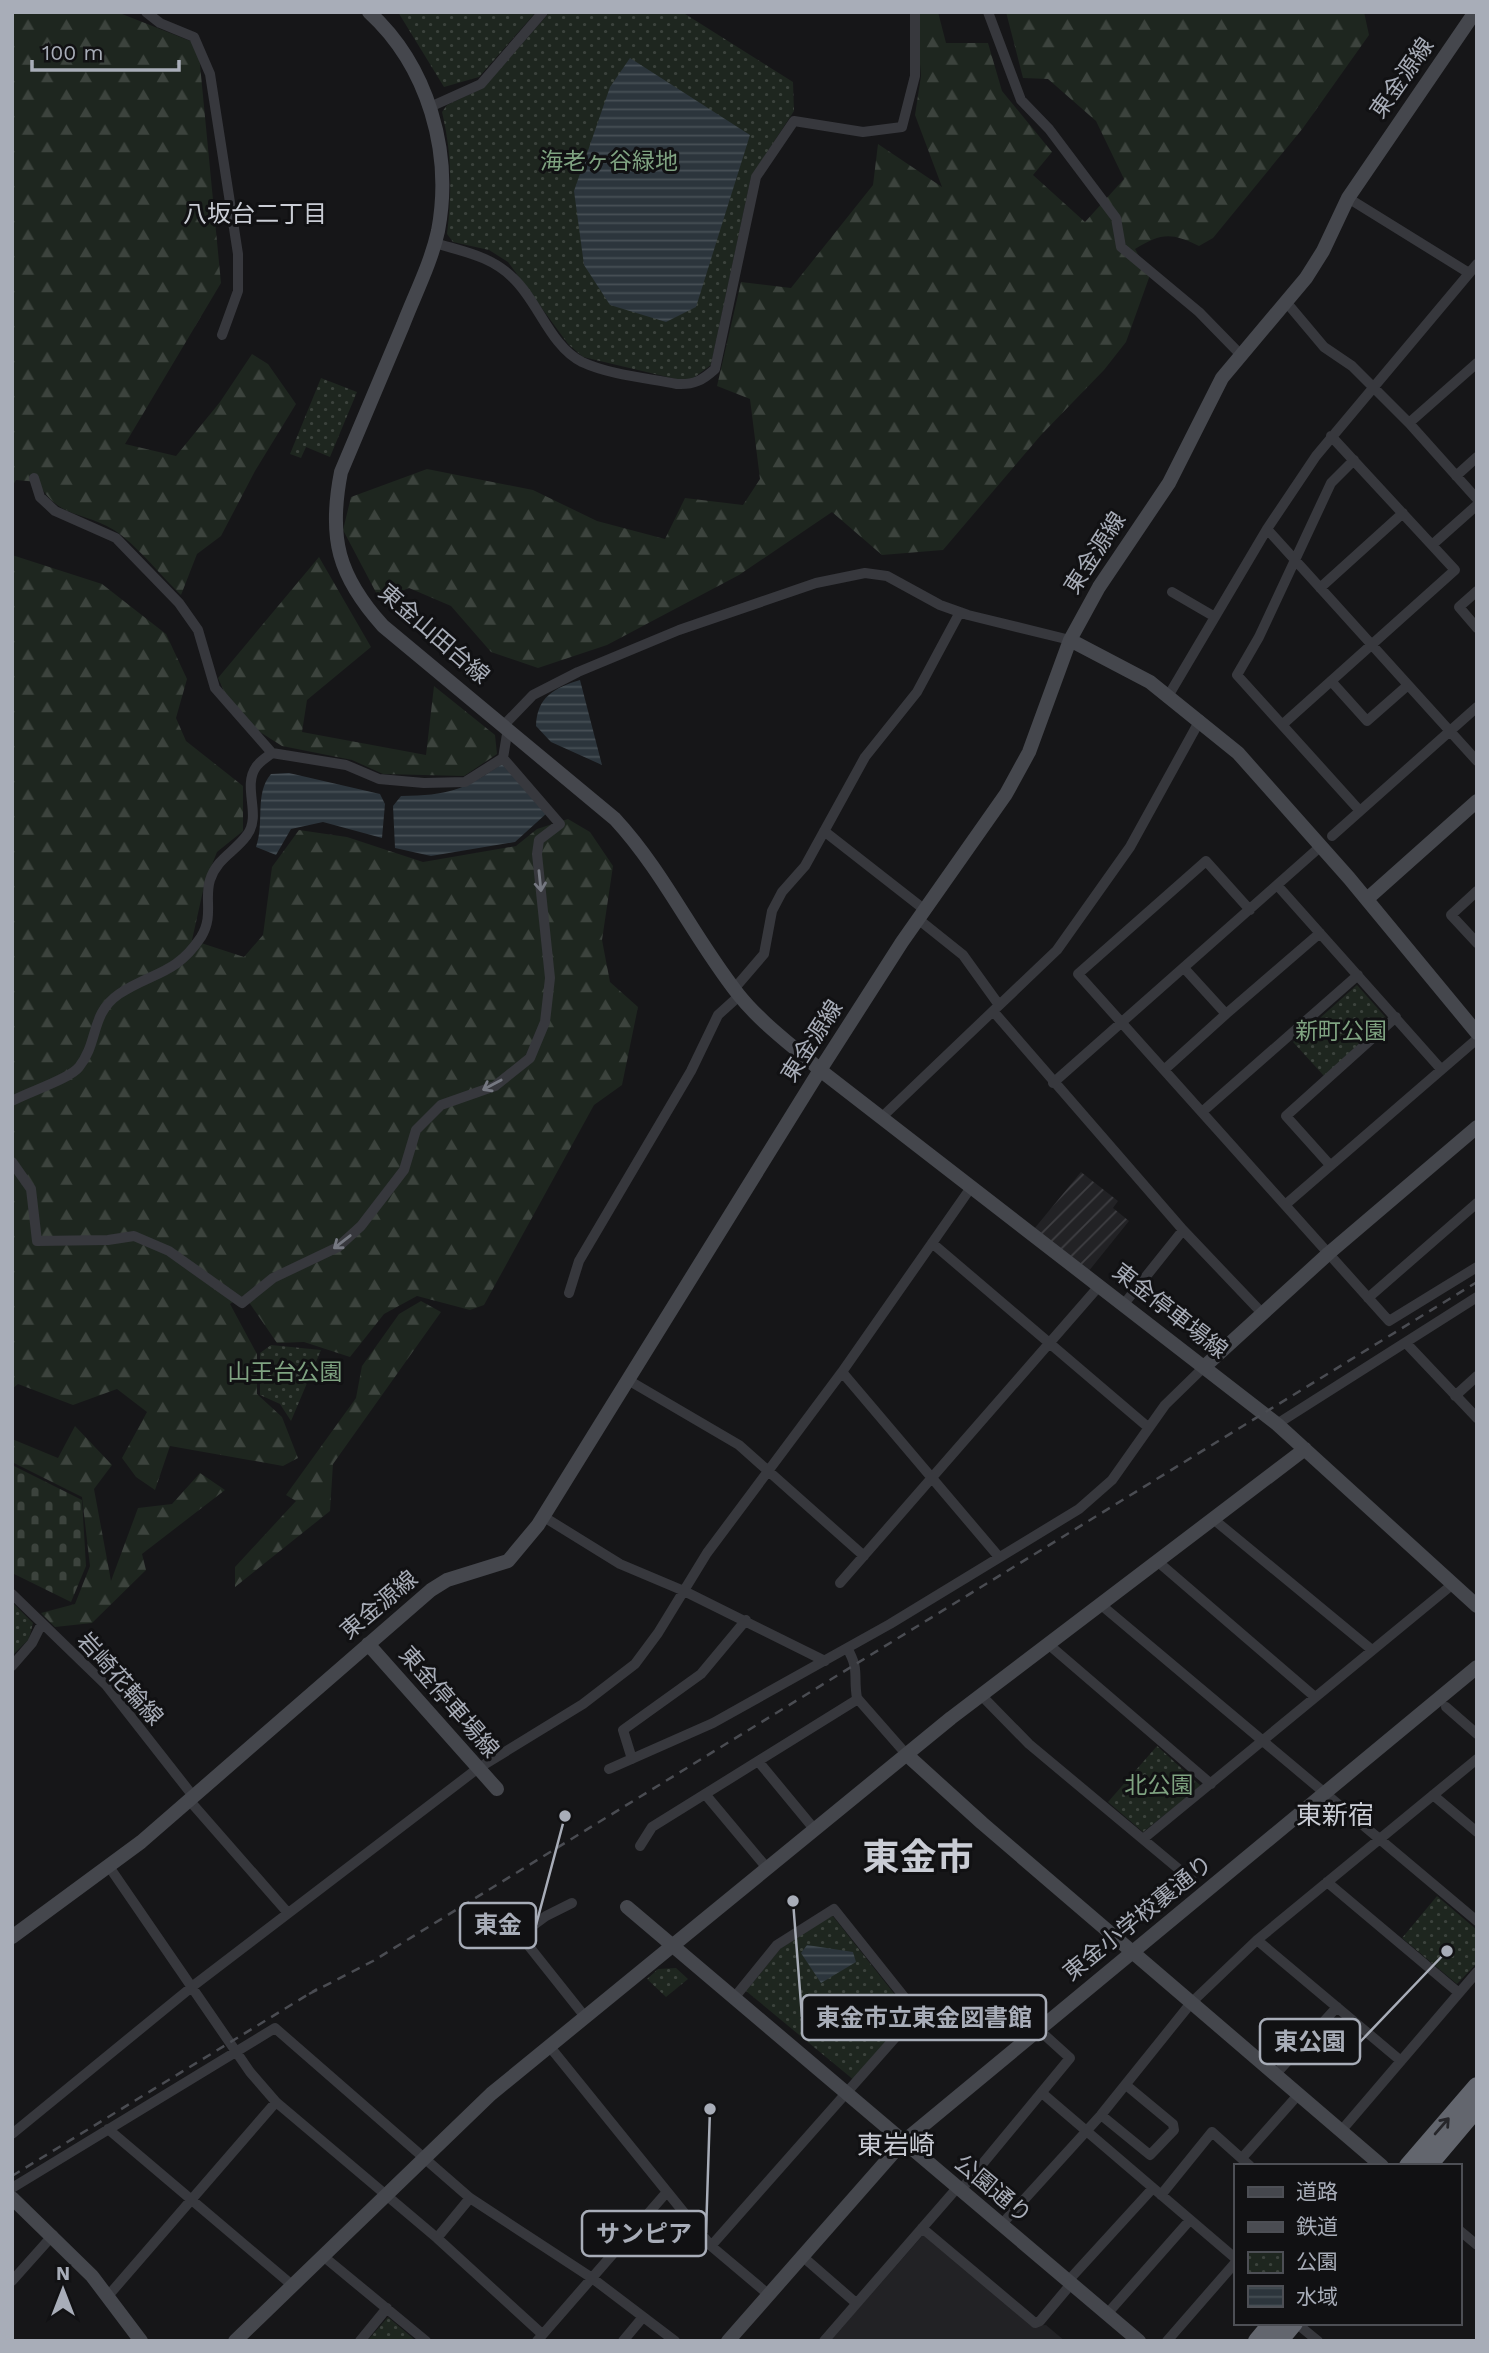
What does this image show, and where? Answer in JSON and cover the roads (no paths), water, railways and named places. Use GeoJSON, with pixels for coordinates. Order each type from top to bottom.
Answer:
{"type":"FeatureCollection","features":[{"type":"Feature","properties":{"kind":"highway"},"geometry":{"type":"LineString","coordinates":[[1410,2164],[1477,2086]]}},
{"type":"Feature","properties":{"kind":"highway"},"geometry":{"type":"LineString","coordinates":[[1430,2164],[1477,2108]]}},
{"type":"Feature","properties":{"kind":"highway"},"geometry":{"type":"LineString","coordinates":[[1256,2341],[1270,2325]]}},
{"type":"Feature","properties":{"kind":"highway"},"geometry":{"type":"LineString","coordinates":[[1279,2341],[1293,2325]]}},
{"type":"Feature","properties":{"kind":"main road","name":"東金山田台線"},"geometry":{"type":"LineString","coordinates":[[369,12],[400,46],[418,77],[438,139],[442,180],[435,243],[341,472],[335,500],[336,541],[342,567],[359,600],[375,617],[615,819],[645,851],[737,992],[761,1019],[820,1070]]}},
{"type":"Feature","properties":{"kind":"main road","name":"東金源線"},"geometry":{"type":"LineString","coordinates":[[12,1937],[110,1868],[438,1585],[508,1561],[544,1517],[820,1070],[1020,770],[1070,640],[1098,587],[1169,483],[1222,378],[1287,303],[1323,251],[1348,198],[1474,17]]}},
{"type":"Feature","properties":{"kind":"main road"},"geometry":{"type":"LineString","coordinates":[[1070,640],[1150,682],[1238,753],[1326,841],[1367,899],[1477,1032]]}},
{"type":"Feature","properties":{"kind":"main road"},"geometry":{"type":"LineString","coordinates":[[1367,899],[1477,801]]}},
{"type":"Feature","properties":{"kind":"main road","name":"東金停車場線"},"geometry":{"type":"LineString","coordinates":[[820,1070],[1100,1284],[1277,1424],[1477,1606]]}},
{"type":"Feature","properties":{"kind":"main road"},"geometry":{"type":"LineString","coordinates":[[1204,1367],[1328,1253],[1477,1127]]}},
{"type":"Feature","properties":{"kind":"main road"},"geometry":{"type":"LineString","coordinates":[[235,2341],[491,2094],[981,1695],[1305,1449]]}},
{"type":"Feature","properties":{"kind":"main road","name":"東金停車場線"},"geometry":{"type":"LineString","coordinates":[[368,1644],[497,1789]]}},
{"type":"Feature","properties":{"kind":"main road","name":"東金小学校裏通り"},"geometry":{"type":"LineString","coordinates":[[728,2341],[902,2142],[1477,1667]]}},
{"type":"Feature","properties":{"kind":"main road"},"geometry":{"type":"LineString","coordinates":[[907,1755],[1380,2164]]}},
{"type":"Feature","properties":{"kind":"main road","name":"公園通り"},"geometry":{"type":"LineString","coordinates":[[627,1907],[1139,2341]]}},
{"type":"Feature","properties":{"kind":"main road"},"geometry":{"type":"LineString","coordinates":[[12,2198],[52,2235],[108,2296],[141,2341]]}},
{"type":"Feature","properties":{"kind":"street"},"geometry":{"type":"LineString","coordinates":[[146,12],[160,23],[194,37],[210,74],[239,254],[239,291],[222,335]]}},
{"type":"Feature","properties":{"kind":"street"},"geometry":{"type":"LineString","coordinates":[[429,107],[481,84],[543,12]]}},
{"type":"Feature","properties":{"kind":"street"},"geometry":{"type":"LineString","coordinates":[[435,243],[486,258],[503,269],[516,280],[564,348],[581,361],[677,384],[691,385],[705,379],[715,369],[756,177],[794,121],[863,132],[902,127],[915,76],[915,12]]}},
{"type":"Feature","properties":{"kind":"street"},"geometry":{"type":"LineString","coordinates":[[988,12],[1021,100],[1049,129],[1116,218],[1121,247],[1199,312],[1241,355]]}},
{"type":"Feature","properties":{"kind":"street"},"geometry":{"type":"LineString","coordinates":[[1348,198],[1469,273]]}},
{"type":"Feature","properties":{"kind":"street"},"geometry":{"type":"LineString","coordinates":[[1167,698],[1267,529],[1331,436],[1477,264]]}},
{"type":"Feature","properties":{"kind":"street"},"geometry":{"type":"LineString","coordinates":[[1287,303],[1324,347],[1352,366],[1409,423],[1477,499]]}},
{"type":"Feature","properties":{"kind":"street"},"geometry":{"type":"LineString","coordinates":[[1409,423],[1477,363]]}},
{"type":"Feature","properties":{"kind":"street"},"geometry":{"type":"LineString","coordinates":[[1282,725],[1455,570],[1331,436]]}},
{"type":"Feature","properties":{"kind":"street"},"geometry":{"type":"LineString","coordinates":[[1456,476],[1477,457]]}},
{"type":"Feature","properties":{"kind":"street"},"geometry":{"type":"LineString","coordinates":[[1354,460],[1331,483],[1259,637],[1237,675],[1360,811]]}},
{"type":"Feature","properties":{"kind":"street"},"geometry":{"type":"LineString","coordinates":[[34,478],[40,497],[54,511],[116,538],[179,603],[198,630],[215,688],[272,753],[346,765],[379,779],[424,783],[466,782],[503,758]]}},
{"type":"Feature","properties":{"kind":"street"},"geometry":{"type":"LineString","coordinates":[[1432,545],[1477,505]]}},
{"type":"Feature","properties":{"kind":"street"},"geometry":{"type":"LineString","coordinates":[[1320,587],[1403,513]]}},
{"type":"Feature","properties":{"kind":"street"},"geometry":{"type":"LineString","coordinates":[[1267,529],[1477,761]]}},
{"type":"Feature","properties":{"kind":"street"},"geometry":{"type":"LineString","coordinates":[[12,1162],[31,1189],[37,1241],[108,1240],[134,1236],[169,1251],[242,1303],[273,1278],[338,1247],[362,1226],[404,1170],[416,1130],[441,1105],[495,1086],[530,1058],[545,1022],[550,978],[537,854],[539,841],[560,824],[503,758],[506,727],[533,695],[556,681],[679,630],[816,583],[865,573],[887,576],[940,605],[960,612],[1070,640]]}},
{"type":"Feature","properties":{"kind":"street"},"geometry":{"type":"LineString","coordinates":[[1477,591],[1459,607],[1477,628]]}},
{"type":"Feature","properties":{"kind":"street"},"geometry":{"type":"LineString","coordinates":[[1172,592],[1215,617]]}},
{"type":"Feature","properties":{"kind":"street"},"geometry":{"type":"LineString","coordinates":[[569,1293],[579,1261],[685,1082],[718,1015],[764,954],[772,911],[782,892],[805,866],[865,757],[917,692],[960,612]]}},
{"type":"Feature","properties":{"kind":"street"},"geometry":{"type":"LineString","coordinates":[[1331,681],[1367,721],[1408,685]]}},
{"type":"Feature","properties":{"kind":"street"},"geometry":{"type":"LineString","coordinates":[[1053,1083],[1477,707]]}},
{"type":"Feature","properties":{"kind":"street"},"geometry":{"type":"LineString","coordinates":[[882,1117],[1057,950],[1109,879],[1200,720]]}},
{"type":"Feature","properties":{"kind":"street"},"geometry":{"type":"LineString","coordinates":[[12,1101],[77,1070],[90,1051],[99,1014],[119,995],[177,965],[202,935],[210,913],[209,881],[221,858],[248,834],[253,821],[251,783],[256,768],[272,753]]}},
{"type":"Feature","properties":{"kind":"street"},"geometry":{"type":"LineString","coordinates":[[824,831],[963,955],[996,1008],[1053,1083],[1262,1313]]}},
{"type":"Feature","properties":{"kind":"street"},"geometry":{"type":"LineString","coordinates":[[1250,910],[1206,861],[1077,974],[1388,1321],[1477,1267]]}},
{"type":"Feature","properties":{"kind":"street"},"geometry":{"type":"LineString","coordinates":[[1277,885],[1440,1068]]}},
{"type":"Feature","properties":{"kind":"street"},"geometry":{"type":"LineString","coordinates":[[1477,891],[1451,915],[1477,943]]}},
{"type":"Feature","properties":{"kind":"street"},"geometry":{"type":"LineString","coordinates":[[1164,1070],[1320,933]]}},
{"type":"Feature","properties":{"kind":"street"},"geometry":{"type":"LineString","coordinates":[[1184,968],[1226,1014]]}},
{"type":"Feature","properties":{"kind":"street"},"geometry":{"type":"LineString","coordinates":[[1202,1112],[1358,975]]}},
{"type":"Feature","properties":{"kind":"street"},"geometry":{"type":"LineString","coordinates":[[1330,1165],[1286,1116],[1396,1017]]}},
{"type":"Feature","properties":{"kind":"street"},"geometry":{"type":"LineString","coordinates":[[1285,1205],[1440,1068],[1477,1039]]}},
{"type":"Feature","properties":{"kind":"street"},"geometry":{"type":"LineString","coordinates":[[12,2134],[193,1986],[477,1769],[583,1704],[635,1664],[707,1553],[842,1372],[972,1186]]}},
{"type":"Feature","properties":{"kind":"street"},"geometry":{"type":"LineString","coordinates":[[1368,1298],[1477,1203]]}},
{"type":"Feature","properties":{"kind":"street"},"geometry":{"type":"LineString","coordinates":[[1124,1304],[1184,1230]]}},
{"type":"Feature","properties":{"kind":"street"},"geometry":{"type":"LineString","coordinates":[[932,1243],[1149,1428]]}},
{"type":"Feature","properties":{"kind":"street"},"geometry":{"type":"LineString","coordinates":[[840,1583],[1100,1284]]}},
{"type":"Feature","properties":{"kind":"street"},"geometry":{"type":"LineString","coordinates":[[1277,1424],[1477,1297]]}},
{"type":"Feature","properties":{"kind":"street"},"geometry":{"type":"LineString","coordinates":[[1406,1343],[1477,1419]]}},
{"type":"Feature","properties":{"kind":"street"},"geometry":{"type":"LineString","coordinates":[[609,1769],[713,1723],[825,1661],[999,1558],[1096,1496],[1127,1461],[1165,1405],[1204,1367]]}},
{"type":"Feature","properties":{"kind":"street"},"geometry":{"type":"LineString","coordinates":[[842,1372],[999,1558]]}},
{"type":"Feature","properties":{"kind":"street"},"geometry":{"type":"LineString","coordinates":[[1455,1396],[1477,1376]]}},
{"type":"Feature","properties":{"kind":"street"},"geometry":{"type":"LineString","coordinates":[[628,1380],[739,1445],[769,1469],[863,1556]]}},
{"type":"Feature","properties":{"kind":"street"},"geometry":{"type":"LineString","coordinates":[[544,1517],[620,1564],[746,1620],[825,1661]]}},
{"type":"Feature","properties":{"kind":"street"},"geometry":{"type":"LineString","coordinates":[[1212,1518],[1372,1650]]}},
{"type":"Feature","properties":{"kind":"street"},"geometry":{"type":"LineString","coordinates":[[1157,1561],[1315,1697]]}},
{"type":"Feature","properties":{"kind":"street"},"geometry":{"type":"LineString","coordinates":[[1143,1839],[1453,1584]]}},
{"type":"Feature","properties":{"kind":"street","name":"岩崎花輪線"},"geometry":{"type":"LineString","coordinates":[[12,1594],[106,1685],[191,1798],[288,1913]]}},
{"type":"Feature","properties":{"kind":"street"},"geometry":{"type":"LineString","coordinates":[[1100,1604],[1477,1921]]}},
{"type":"Feature","properties":{"kind":"street"},"geometry":{"type":"LineString","coordinates":[[632,1759],[623,1730],[701,1674],[746,1620]]}},
{"type":"Feature","properties":{"kind":"street"},"geometry":{"type":"LineString","coordinates":[[12,1665],[32,1643],[42,1623]]}},
{"type":"Feature","properties":{"kind":"street"},"geometry":{"type":"LineString","coordinates":[[1048,1644],[1211,1784]]}},
{"type":"Feature","properties":{"kind":"street"},"geometry":{"type":"LineString","coordinates":[[847,1648],[858,1672],[855,1686],[858,1699],[907,1755]]}},
{"type":"Feature","properties":{"kind":"street"},"geometry":{"type":"LineString","coordinates":[[981,1695],[1029,1744],[1193,1881]]}},
{"type":"Feature","properties":{"kind":"street"},"geometry":{"type":"LineString","coordinates":[[640,1846],[652,1828],[858,1699]]}},
{"type":"Feature","properties":{"kind":"street"},"geometry":{"type":"LineString","coordinates":[[1446,1707],[1477,1734]]}},
{"type":"Feature","properties":{"kind":"street"},"geometry":{"type":"LineString","coordinates":[[1001,2225],[1101,2115],[1191,2003],[1257,1940],[1477,1759]]}},
{"type":"Feature","properties":{"kind":"street"},"geometry":{"type":"LineString","coordinates":[[758,1761],[815,1830]]}},
{"type":"Feature","properties":{"kind":"street"},"geometry":{"type":"LineString","coordinates":[[705,1794],[767,1868]]}},
{"type":"Feature","properties":{"kind":"street"},"geometry":{"type":"LineString","coordinates":[[1433,1795],[1477,1832]]}},
{"type":"Feature","properties":{"kind":"street"},"geometry":{"type":"LineString","coordinates":[[110,1868],[237,2049],[250,2072],[276,2102],[438,2238],[539,2337],[666,2193]]}},
{"type":"Feature","properties":{"kind":"street"},"geometry":{"type":"LineString","coordinates":[[1327,1882],[1459,1993]]}},
{"type":"Feature","properties":{"kind":"street"},"geometry":{"type":"LineString","coordinates":[[572,1903],[546,1916],[520,1936],[586,2018]]}},
{"type":"Feature","properties":{"kind":"street"},"geometry":{"type":"LineString","coordinates":[[711,2246],[917,2013],[834,1909],[777,1945],[734,1998]]}},
{"type":"Feature","properties":{"kind":"street"},"geometry":{"type":"LineString","coordinates":[[1257,1940],[1401,2061]]}},
{"type":"Feature","properties":{"kind":"street"},"geometry":{"type":"LineString","coordinates":[[1341,2131],[1477,1972]]}},
{"type":"Feature","properties":{"kind":"street"},"geometry":{"type":"LineString","coordinates":[[1275,2075],[1336,2007]]}},
{"type":"Feature","properties":{"kind":"street"},"geometry":{"type":"LineString","coordinates":[[12,2188],[275,2028],[470,2198],[592,2278],[675,2341]]}},
{"type":"Feature","properties":{"kind":"street"},"geometry":{"type":"LineString","coordinates":[[824,2341],[1070,2058],[1038,2029]]}},
{"type":"Feature","properties":{"kind":"street"},"geometry":{"type":"LineString","coordinates":[[550,2047],[711,2246],[768,2294]]}},
{"type":"Feature","properties":{"kind":"street"},"geometry":{"type":"LineString","coordinates":[[1101,2115],[1150,2155],[1174,2130],[1173,2124],[1126,2085]]}},
{"type":"Feature","properties":{"kind":"street"},"geometry":{"type":"LineString","coordinates":[[1042,2093],[1234,2260]]}},
{"type":"Feature","properties":{"kind":"street"},"geometry":{"type":"LineString","coordinates":[[1242,2158],[1298,2095]]}},
{"type":"Feature","properties":{"kind":"street"},"geometry":{"type":"LineString","coordinates":[[108,2296],[276,2102]]}},
{"type":"Feature","properties":{"kind":"street"},"geometry":{"type":"LineString","coordinates":[[108,2129],[292,2285]]}},
{"type":"Feature","properties":{"kind":"street"},"geometry":{"type":"LineString","coordinates":[[922,2228],[1034,2323],[1040,2321],[1070,2283],[1212,2132],[1249,2164]]}},
{"type":"Feature","properties":{"kind":"street"},"geometry":{"type":"LineString","coordinates":[[438,2238],[470,2198]]}},
{"type":"Feature","properties":{"kind":"street"},"geometry":{"type":"LineString","coordinates":[[1107,2314],[1190,2220]]}},
{"type":"Feature","properties":{"kind":"street"},"geometry":{"type":"LineString","coordinates":[[1461,2232],[1477,2245]]}},
{"type":"Feature","properties":{"kind":"street"},"geometry":{"type":"LineString","coordinates":[[12,2281],[52,2235]]}},
{"type":"Feature","properties":{"kind":"street"},"geometry":{"type":"LineString","coordinates":[[323,2256],[426,2341]]}},
{"type":"Feature","properties":{"kind":"street"},"geometry":{"type":"LineString","coordinates":[[802,2256],[856,2303]]}},
{"type":"Feature","properties":{"kind":"street"},"geometry":{"type":"LineString","coordinates":[[1167,2341],[1234,2262]]}},
{"type":"Feature","properties":{"kind":"street"},"geometry":{"type":"LineString","coordinates":[[360,2341],[387,2308]]}},
{"type":"Feature","properties":{"kind":"street"},"geometry":{"type":"LineString","coordinates":[[622,2341],[643,2317]]}},
{"type":"Feature","properties":{"kind":"street"},"geometry":{"type":"LineString","coordinates":[[1298,2325],[1318,2341]]}},
{"type":"Feature","properties":{"kind":"water"},"geometry":{"type":"Polygon","coordinates":[[[630,58],[750,135],[696,307],[666,322],[610,305],[584,265],[574,191],[610,87],[630,58]]]}},
{"type":"Feature","properties":{"kind":"water"},"geometry":{"type":"Polygon","coordinates":[[[580,680],[602,765],[551,742],[536,726],[540,708],[549,695],[562,686],[580,680]]]}},
{"type":"Feature","properties":{"kind":"water"},"geometry":{"type":"Polygon","coordinates":[[[502,764],[547,813],[515,842],[431,856],[395,848],[393,806],[401,796],[454,790],[502,764]]]}},
{"type":"Feature","properties":{"kind":"water"},"geometry":{"type":"Polygon","coordinates":[[[289,773],[380,794],[385,804],[382,838],[323,822],[291,829],[276,855],[256,847],[261,799],[266,782],[271,774],[289,773]]]}},
{"type":"Feature","properties":{"kind":"water"},"geometry":{"type":"Polygon","coordinates":[[[807,1945],[853,1952],[856,1962],[821,1983],[801,1953],[807,1945]]]}},
{"type":"Feature","properties":{"kind":"railway"},"geometry":{"type":"LineString","coordinates":[[309,1994],[373,1961],[1477,1282]]}},
{"type":"Feature","properties":{"kind":"railway"},"geometry":{"type":"LineString","coordinates":[[12,2176],[317,1989]]}},
{"type":"Feature","properties":{"kind":"place","name":"東金"},"geometry":{"type":"Point","coordinates":[565,1816]}},
{"type":"Feature","properties":{"kind":"place","name":"東金市立東金図書館"},"geometry":{"type":"Point","coordinates":[793,1901]}},
{"type":"Feature","properties":{"kind":"place","name":"東公園"},"geometry":{"type":"Point","coordinates":[1447,1951]}},
{"type":"Feature","properties":{"kind":"place","name":"サンピア"},"geometry":{"type":"Point","coordinates":[710,2109]}},
{"type":"Feature","properties":{"kind":"district","name":"八坂台二丁目"},"geometry":{"type":"Point","coordinates":[255,214]}},
{"type":"Feature","properties":{"kind":"district","name":"東新宿"},"geometry":{"type":"Point","coordinates":[1335,1815]}},
{"type":"Feature","properties":{"kind":"district","name":"東金市"},"geometry":{"type":"Point","coordinates":[918,1857]}},
{"type":"Feature","properties":{"kind":"district","name":"東岩崎"},"geometry":{"type":"Point","coordinates":[896,2145]}},
{"type":"Feature","properties":{"kind":"park label","name":"海老ヶ谷緑地"},"geometry":{"type":"Point","coordinates":[609,161]}},
{"type":"Feature","properties":{"kind":"park label","name":"新町公園"},"geometry":{"type":"Point","coordinates":[1341,1031]}},
{"type":"Feature","properties":{"kind":"park label","name":"山王台公園"},"geometry":{"type":"Point","coordinates":[285,1372]}},
{"type":"Feature","properties":{"kind":"park label","name":"北公園"},"geometry":{"type":"Point","coordinates":[1159,1785]}}]}
